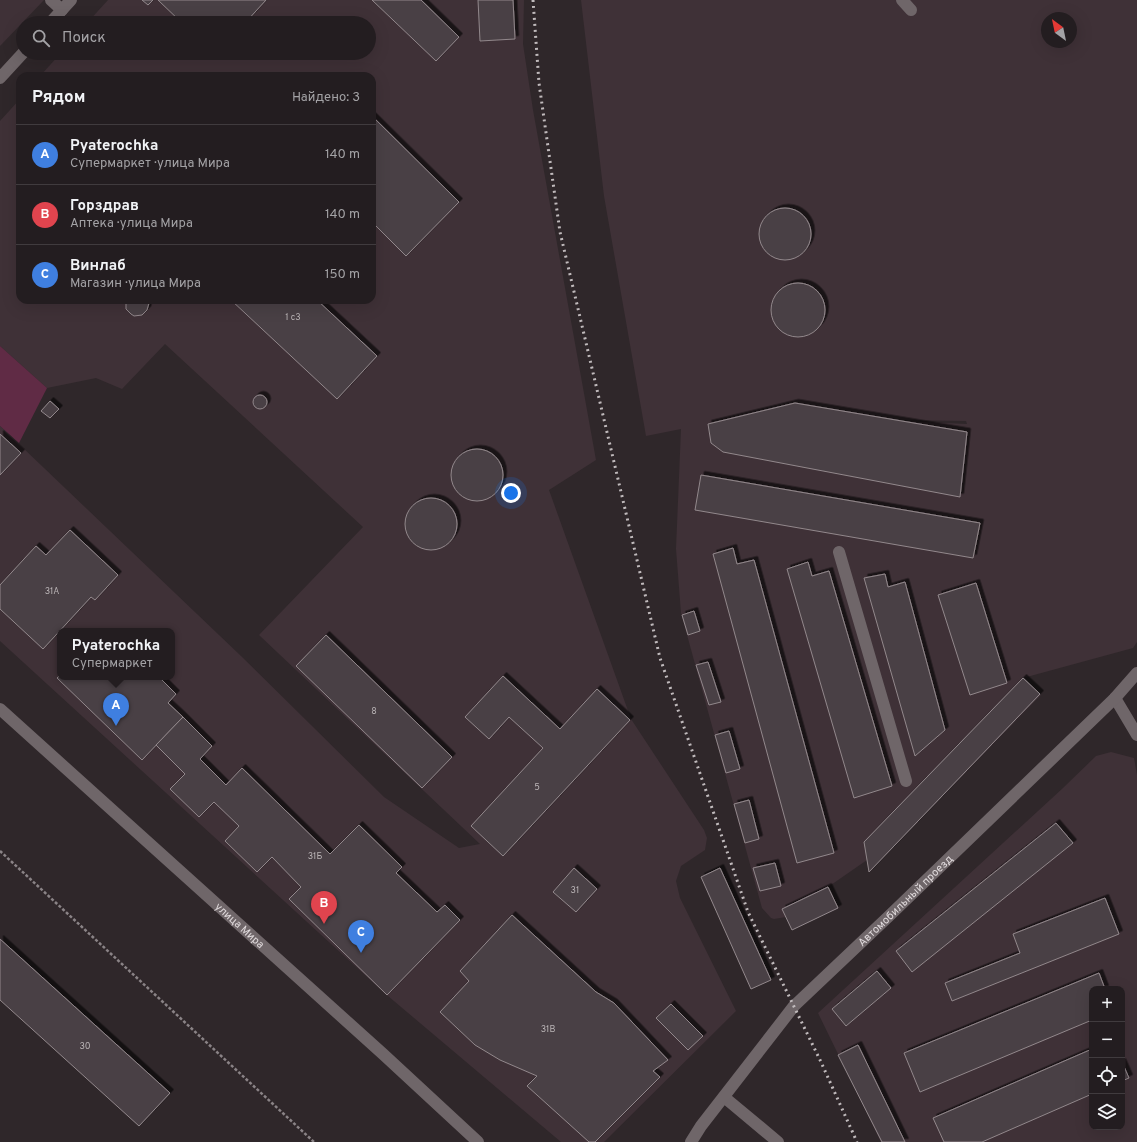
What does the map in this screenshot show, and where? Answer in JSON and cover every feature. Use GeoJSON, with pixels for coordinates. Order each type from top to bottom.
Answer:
{"type":"FeatureCollection","features":[{"type":"Feature","properties":{"kind":"main road"},"geometry":{"type":"LineString","coordinates":[[51,0],[62,10]]}},
{"type":"Feature","properties":{"kind":"main road"},"geometry":{"type":"LineString","coordinates":[[56,16],[71,0]]}},
{"type":"Feature","properties":{"kind":"main road"},"geometry":{"type":"LineString","coordinates":[[902,0],[911,10]]}},
{"type":"Feature","properties":{"kind":"main road"},"geometry":{"type":"LineString","coordinates":[[0,78],[17,60]]}},
{"type":"Feature","properties":{"kind":"main road"},"geometry":{"type":"LineString","coordinates":[[839,552],[906,781]]}},
{"type":"Feature","properties":{"kind":"main road","name":"Автомобильный проезд"},"geometry":{"type":"LineString","coordinates":[[691,1142],[701,1126],[794,1006],[900,906],[1115,698],[1137,673]]}},
{"type":"Feature","properties":{"kind":"main road"},"geometry":{"type":"LineString","coordinates":[[1115,698],[1137,735]]}},
{"type":"Feature","properties":{"kind":"main road","name":"улица Мира"},"geometry":{"type":"LineString","coordinates":[[0,709],[383,1054],[478,1142]]}},
{"type":"Feature","properties":{"kind":"main road"},"geometry":{"type":"LineString","coordinates":[[724,1097],[778,1142]]}},
{"type":"Feature","properties":{"kind":"main road"},"geometry":{"type":"LineString","coordinates":[[684,1142],[701,1126]]}},
{"type":"Feature","properties":{"kind":"path"},"geometry":{"type":"LineString","coordinates":[[0,851],[314,1142]]}},
{"type":"Feature","properties":{"kind":"shaded area"},"geometry":{"type":"Polygon","coordinates":[[[0,0],[44,0],[29,16],[16,16],[16,29],[0,46],[0,0]]]}},
{"type":"Feature","properties":{"kind":"shaded area"},"geometry":{"type":"Polygon","coordinates":[[[108,0],[524,0],[523,44],[533,110],[596,460],[549,490],[631,719],[704,830],[707,838],[705,850],[681,866],[676,881],[680,898],[736,1011],[604,1142],[561,1142],[388,996],[0,641],[0,426],[241,656],[384,797],[459,848],[480,844],[259,635],[363,527],[165,344],[122,389],[96,378],[47,388],[0,346],[0,121],[16,103],[16,304],[376,304],[376,72],[44,72],[55,60],[376,60],[376,16],[93,16],[108,0]]]}},
{"type":"Feature","properties":{"kind":"shaded area"},"geometry":{"type":"Polygon","coordinates":[[[581,0],[1137,0],[1137,642],[1133,648],[1023,678],[1041,695],[869,872],[867,860],[828,887],[838,908],[792,930],[786,917],[771,918],[762,908],[681,613],[676,549],[681,429],[646,436],[604,196],[581,0]],[[901,420],[967,424],[966,421],[901,420]]]}},
{"type":"Feature","properties":{"kind":"shaded area"},"geometry":{"type":"Polygon","coordinates":[[[0,346],[47,388],[19,443],[0,426],[0,346]]]}},
{"type":"Feature","properties":{"kind":"shaded area"},"geometry":{"type":"Polygon","coordinates":[[[1111,752],[1134,758],[1137,775],[1137,1142],[881,1142],[818,1013],[1096,756],[1111,752]]]}},
{"type":"Feature","properties":{"kind":"building"},"geometry":{"type":"Polygon","coordinates":[[[142,0],[153,0],[148,5],[142,0]]]}},
{"type":"Feature","properties":{"kind":"building"},"geometry":{"type":"Polygon","coordinates":[[[158,0],[266,0],[251,16],[175,16],[158,0]]]}},
{"type":"Feature","properties":{"kind":"building"},"geometry":{"type":"Polygon","coordinates":[[[372,0],[421,0],[459,37],[436,61],[372,0]]]}},
{"type":"Feature","properties":{"kind":"building"},"geometry":{"type":"Polygon","coordinates":[[[478,0],[513,0],[515,39],[480,41],[478,0]]]}},
{"type":"Feature","properties":{"kind":"building"},"geometry":{"type":"Polygon","coordinates":[[[376,120],[459,202],[406,256],[376,226],[376,120]]]}},
{"type":"Feature","properties":{"kind":"building"},"geometry":{"type":"Polygon","coordinates":[[[785,208],[799,212],[807,220],[811,234],[807,248],[799,256],[785,260],[771,256],[763,248],[759,234],[763,220],[771,212],[785,208]]]}},
{"type":"Feature","properties":{"kind":"building"},"geometry":{"type":"Polygon","coordinates":[[[798,283],[808,285],[817,291],[823,300],[825,310],[823,320],[817,329],[808,335],[798,337],[788,335],[779,329],[773,320],[771,310],[773,300],[779,291],[788,285],[798,283]]]}},
{"type":"Feature","properties":{"kind":"building"},"geometry":{"type":"Polygon","coordinates":[[[126,304],[149,304],[147,310],[142,315],[134,316],[126,309],[126,304]]]}},
{"type":"Feature","properties":{"kind":"building"},"geometry":{"type":"Polygon","coordinates":[[[235,304],[321,304],[377,356],[337,399],[235,304]]]}},
{"type":"Feature","properties":{"kind":"building"},"geometry":{"type":"Polygon","coordinates":[[[260,395],[265,397],[267,402],[265,407],[260,409],[255,407],[253,402],[255,397],[260,395]]]}},
{"type":"Feature","properties":{"kind":"building"},"geometry":{"type":"Polygon","coordinates":[[[50,401],[59,409],[50,418],[41,411],[50,401]]]}},
{"type":"Feature","properties":{"kind":"building"},"geometry":{"type":"Polygon","coordinates":[[[795,403],[967,432],[960,497],[723,452],[711,443],[708,424],[795,403]]]}},
{"type":"Feature","properties":{"kind":"building"},"geometry":{"type":"Polygon","coordinates":[[[0,434],[21,453],[0,475],[0,434]]]}},
{"type":"Feature","properties":{"kind":"building"},"geometry":{"type":"Polygon","coordinates":[[[477,449],[491,453],[499,461],[503,475],[499,489],[491,497],[477,501],[463,497],[455,489],[451,475],[455,461],[463,453],[477,449]]]}},
{"type":"Feature","properties":{"kind":"building"},"geometry":{"type":"Polygon","coordinates":[[[701,475],[980,523],[973,558],[695,510],[701,475]]]}},
{"type":"Feature","properties":{"kind":"building"},"geometry":{"type":"Polygon","coordinates":[[[426,498],[436,498],[450,505],[457,519],[457,529],[450,543],[436,550],[426,550],[416,546],[409,539],[405,529],[405,519],[409,509],[416,502],[426,498]]]}},
{"type":"Feature","properties":{"kind":"building"},"geometry":{"type":"Polygon","coordinates":[[[70,530],[118,575],[95,600],[91,597],[62,628],[57,628],[57,634],[43,649],[0,609],[0,585],[36,546],[46,555],[70,530]]]}},
{"type":"Feature","properties":{"kind":"building"},"geometry":{"type":"Polygon","coordinates":[[[733,548],[737,564],[754,560],[834,853],[797,863],[713,554],[733,548]]]}},
{"type":"Feature","properties":{"kind":"building"},"geometry":{"type":"Polygon","coordinates":[[[808,562],[812,576],[829,571],[892,786],[854,798],[787,569],[808,562]]]}},
{"type":"Feature","properties":{"kind":"building"},"geometry":{"type":"Polygon","coordinates":[[[885,574],[888,587],[905,582],[945,730],[915,756],[864,578],[885,574]]]}},
{"type":"Feature","properties":{"kind":"building"},"geometry":{"type":"Polygon","coordinates":[[[976,583],[1007,683],[970,695],[938,595],[976,583]]]}},
{"type":"Feature","properties":{"kind":"building"},"geometry":{"type":"Polygon","coordinates":[[[694,611],[700,631],[688,635],[682,615],[694,611]]]}},
{"type":"Feature","properties":{"kind":"building"},"geometry":{"type":"Polygon","coordinates":[[[326,635],[452,757],[422,788],[296,666],[326,635]]]}},
{"type":"Feature","properties":{"kind":"building"},"geometry":{"type":"Polygon","coordinates":[[[708,662],[721,702],[709,705],[696,665],[708,662]]]}},
{"type":"Feature","properties":{"kind":"building"},"geometry":{"type":"Polygon","coordinates":[[[503,676],[560,729],[597,689],[630,720],[503,856],[471,826],[543,748],[509,717],[489,739],[465,717],[503,676]]]}},
{"type":"Feature","properties":{"kind":"building"},"geometry":{"type":"Polygon","coordinates":[[[1023,678],[1040,694],[869,872],[864,842],[1023,678]]]}},
{"type":"Feature","properties":{"kind":"building"},"geometry":{"type":"Polygon","coordinates":[[[59,680],[162,680],[176,694],[168,703],[183,717],[142,760],[59,680]]]}},
{"type":"Feature","properties":{"kind":"building"},"geometry":{"type":"Polygon","coordinates":[[[183,717],[212,746],[200,759],[226,785],[242,768],[330,854],[359,825],[402,867],[396,873],[437,912],[445,905],[460,920],[387,995],[289,899],[301,887],[272,857],[257,872],[225,841],[239,826],[214,802],[199,817],[170,789],[185,774],[156,745],[183,717]]]}},
{"type":"Feature","properties":{"kind":"building"},"geometry":{"type":"Polygon","coordinates":[[[729,731],[740,769],[726,773],[715,735],[729,731]]]}},
{"type":"Feature","properties":{"kind":"building"},"geometry":{"type":"Polygon","coordinates":[[[749,800],[759,839],[745,843],[734,804],[749,800]]]}},
{"type":"Feature","properties":{"kind":"building"},"geometry":{"type":"Polygon","coordinates":[[[1056,823],[1073,843],[912,972],[896,951],[1056,823]]]}},
{"type":"Feature","properties":{"kind":"building"},"geometry":{"type":"Polygon","coordinates":[[[775,863],[781,886],[760,891],[753,868],[775,863]]]}},
{"type":"Feature","properties":{"kind":"building"},"geometry":{"type":"Polygon","coordinates":[[[574,868],[597,889],[576,912],[553,892],[574,868]]]}},
{"type":"Feature","properties":{"kind":"building"},"geometry":{"type":"Polygon","coordinates":[[[720,868],[771,980],[751,989],[701,877],[720,868]]]}},
{"type":"Feature","properties":{"kind":"building"},"geometry":{"type":"Polygon","coordinates":[[[828,887],[838,908],[792,930],[782,909],[828,887]]]}},
{"type":"Feature","properties":{"kind":"building"},"geometry":{"type":"Polygon","coordinates":[[[1105,898],[1119,934],[952,1001],[945,983],[1020,953],[1013,934],[1105,898]]]}},
{"type":"Feature","properties":{"kind":"building"},"geometry":{"type":"Polygon","coordinates":[[[512,915],[596,992],[614,1003],[668,1060],[653,1071],[660,1077],[595,1142],[589,1142],[527,1086],[537,1076],[500,1060],[475,1045],[440,1012],[469,981],[460,971],[512,915]]]}},
{"type":"Feature","properties":{"kind":"building"},"geometry":{"type":"Polygon","coordinates":[[[0,939],[170,1093],[139,1126],[0,1000],[0,939]]]}},
{"type":"Feature","properties":{"kind":"building"},"geometry":{"type":"Polygon","coordinates":[[[877,971],[891,988],[846,1026],[832,1009],[877,971]]]}},
{"type":"Feature","properties":{"kind":"building"},"geometry":{"type":"Polygon","coordinates":[[[1099,973],[1104,986],[1089,986],[1089,1021],[920,1092],[904,1053],[1099,973]]]}},
{"type":"Feature","properties":{"kind":"building"},"geometry":{"type":"Polygon","coordinates":[[[671,1004],[703,1036],[688,1050],[656,1018],[671,1004]]]}},
{"type":"Feature","properties":{"kind":"building"},"geometry":{"type":"Polygon","coordinates":[[[858,1045],[905,1142],[882,1142],[838,1055],[858,1045]]]}},
{"type":"Feature","properties":{"kind":"building"},"geometry":{"type":"Polygon","coordinates":[[[1089,1050],[1089,1095],[982,1142],[944,1142],[933,1118],[1089,1050]]]}},
{"type":"Feature","properties":{"kind":"building"},"geometry":{"type":"Polygon","coordinates":[[[1125,1069],[1129,1078],[1125,1080],[1125,1069]]]}},
{"type":"Feature","properties":{"kind":"railway"},"geometry":{"type":"LineString","coordinates":[[533,0],[539,83],[560,232],[660,658],[748,912],[821,1062],[857,1142]]}},
{"type":"Feature","properties":{"kind":"place","name":"Pyaterochka"},"geometry":{"type":"Point","coordinates":[116,726]}},
{"type":"Feature","properties":{"kind":"place","name":"Горздрав"},"geometry":{"type":"Point","coordinates":[324,924]}},
{"type":"Feature","properties":{"kind":"place","name":"Винлаб"},"geometry":{"type":"Point","coordinates":[361,953]}}]}
